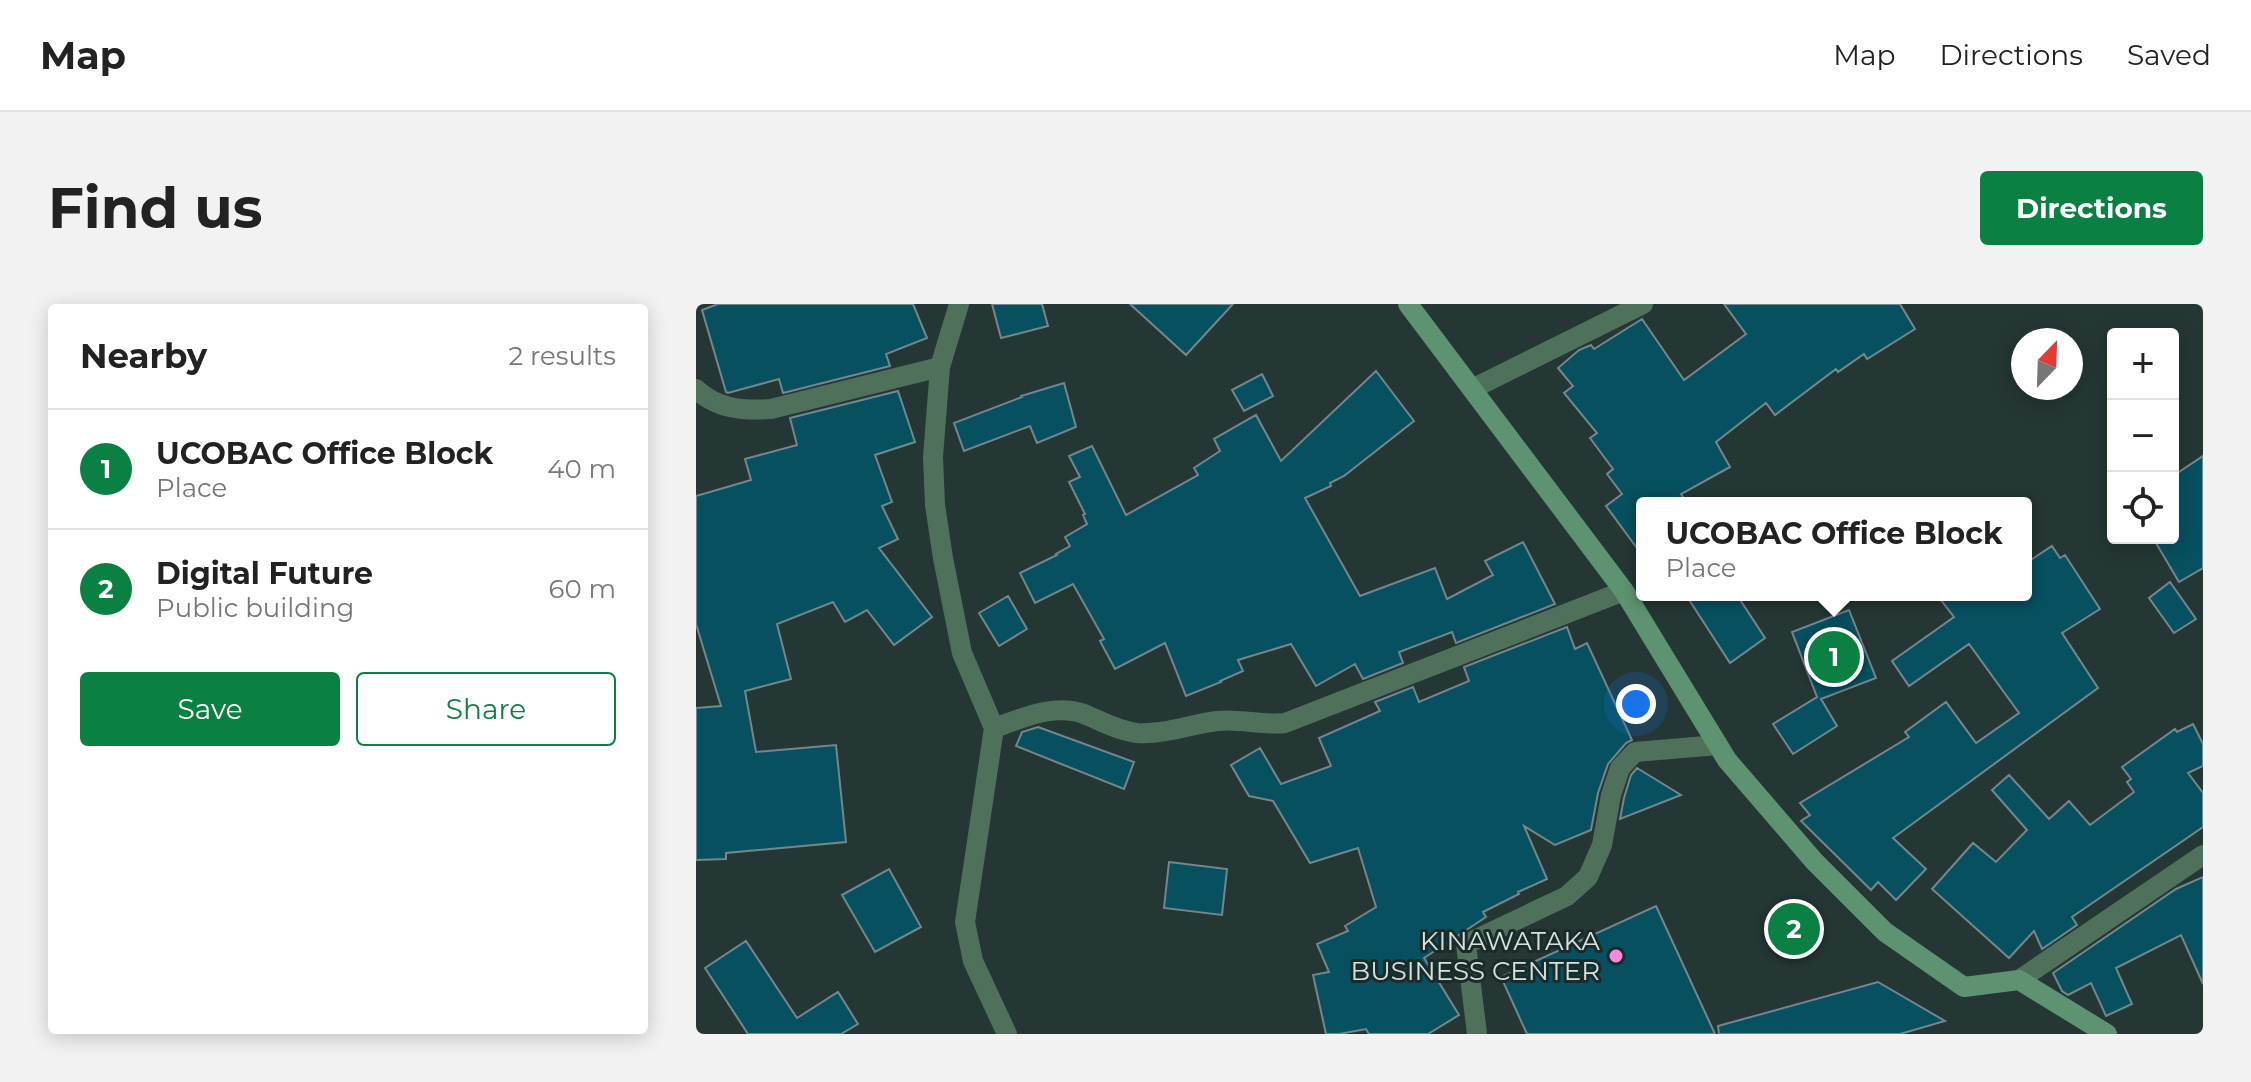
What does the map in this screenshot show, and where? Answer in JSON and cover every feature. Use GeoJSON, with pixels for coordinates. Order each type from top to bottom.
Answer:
{"type":"FeatureCollection","features":[{"type":"Feature","properties":{"kind":"street"},"geometry":{"type":"LineString","coordinates":[[959,304],[940,367],[933,457],[937,519],[962,653],[994,728],[965,922],[973,961],[1007,1034]]}},
{"type":"Feature","properties":{"kind":"street"},"geometry":{"type":"LineString","coordinates":[[1408,304],[1624,591],[1727,760],[1814,861],[1885,932],[1964,987],[2019,980],[2203,855]]}},
{"type":"Feature","properties":{"kind":"street"},"geometry":{"type":"LineString","coordinates":[[1472,389],[1643,304]]}},
{"type":"Feature","properties":{"kind":"street"},"geometry":{"type":"LineString","coordinates":[[696,389],[724,407],[744,411],[771,409],[940,367]]}},
{"type":"Feature","properties":{"kind":"street"},"geometry":{"type":"LineString","coordinates":[[994,728],[1051,710],[1065,709],[1120,730],[1138,733],[1219,720],[1271,725],[1285,723],[1624,591]]}},
{"type":"Feature","properties":{"kind":"street"},"geometry":{"type":"LineString","coordinates":[[1477,1034],[1466,944],[1567,896],[1588,877],[1602,845],[1611,795],[1620,768],[1635,752],[1718,745]]}},
{"type":"Feature","properties":{"kind":"street"},"geometry":{"type":"LineString","coordinates":[[2019,980],[2107,1034]]}},
{"type":"Feature","properties":{"kind":"building"},"geometry":{"type":"Polygon","coordinates":[[[718,304],[913,304],[927,338],[886,354],[890,366],[783,393],[779,379],[728,393],[702,310],[718,304]]]}},
{"type":"Feature","properties":{"kind":"building"},"geometry":{"type":"Polygon","coordinates":[[[992,304],[1042,304],[1048,326],[1001,338],[992,304]]]}},
{"type":"Feature","properties":{"kind":"building"},"geometry":{"type":"Polygon","coordinates":[[[1130,304],[1233,304],[1186,355],[1130,304]]]}},
{"type":"Feature","properties":{"kind":"building"},"geometry":{"type":"Polygon","coordinates":[[[1724,304],[1900,304],[1915,329],[1867,359],[1864,354],[1838,372],[1836,369],[1775,415],[1766,403],[1716,442],[1730,467],[1681,494],[1683,497],[1636,497],[1636,547],[1606,506],[1622,494],[1607,474],[1613,469],[1590,438],[1597,433],[1564,393],[1573,386],[1558,368],[1579,350],[1591,345],[1594,349],[1642,319],[1684,380],[1746,334],[1724,304]]]}},
{"type":"Feature","properties":{"kind":"building"},"geometry":{"type":"Polygon","coordinates":[[[1376,371],[1414,421],[1344,476],[1330,483],[1331,486],[1305,498],[1360,596],[1435,568],[1447,599],[1493,575],[1485,561],[1523,542],[1555,604],[1456,643],[1452,632],[1399,652],[1403,663],[1363,679],[1355,664],[1316,686],[1291,644],[1238,660],[1243,671],[1186,696],[1165,643],[1115,669],[1100,641],[1104,639],[1073,584],[1035,603],[1020,573],[1070,546],[1065,537],[1087,524],[1069,482],[1080,477],[1069,456],[1092,446],[1126,515],[1198,475],[1194,468],[1220,451],[1214,439],[1256,415],[1281,461],[1376,371]]]}},
{"type":"Feature","properties":{"kind":"building"},"geometry":{"type":"Polygon","coordinates":[[[1262,374],[1273,396],[1244,411],[1232,390],[1262,374]]]}},
{"type":"Feature","properties":{"kind":"building"},"geometry":{"type":"Polygon","coordinates":[[[1064,383],[1076,427],[1037,443],[1030,426],[964,451],[954,423],[1021,396],[1064,383]]]}},
{"type":"Feature","properties":{"kind":"building"},"geometry":{"type":"Polygon","coordinates":[[[898,391],[915,442],[875,455],[892,502],[882,506],[898,539],[879,548],[932,617],[894,645],[867,610],[845,622],[833,602],[777,624],[791,679],[745,691],[756,752],[836,745],[846,842],[726,853],[726,859],[696,860],[696,708],[721,706],[696,624],[696,496],[751,480],[745,459],[797,445],[790,418],[898,391]]]}},
{"type":"Feature","properties":{"kind":"building"},"geometry":{"type":"Polygon","coordinates":[[[2203,456],[2203,568],[2179,582],[2157,544],[2179,544],[2179,472],[2203,456]]]}},
{"type":"Feature","properties":{"kind":"building"},"geometry":{"type":"Polygon","coordinates":[[[2052,546],[2060,558],[2065,555],[2100,609],[2062,633],[2098,688],[1893,838],[1926,869],[1896,900],[1878,882],[1871,890],[1801,821],[1810,815],[1800,803],[1909,737],[1905,732],[1946,702],[1976,743],[2019,713],[1969,644],[1909,686],[1892,661],[1954,617],[1942,601],[2032,601],[2032,559],[2052,546]]]}},
{"type":"Feature","properties":{"kind":"building"},"geometry":{"type":"Polygon","coordinates":[[[2170,582],[2196,619],[2174,633],[2149,598],[2170,582]]]}},
{"type":"Feature","properties":{"kind":"building"},"geometry":{"type":"Polygon","coordinates":[[[1008,596],[1027,629],[999,646],[979,613],[1008,596]]]}},
{"type":"Feature","properties":{"kind":"building"},"geometry":{"type":"Polygon","coordinates":[[[1690,601],[1741,601],[1765,638],[1730,663],[1690,601]]]}},
{"type":"Feature","properties":{"kind":"building"},"geometry":{"type":"Polygon","coordinates":[[[1849,610],[1876,678],[1821,699],[1837,726],[1793,754],[1773,724],[1817,697],[1792,632],[1849,610]]]}},
{"type":"Feature","properties":{"kind":"building"},"geometry":{"type":"Polygon","coordinates":[[[1567,627],[1575,649],[1587,643],[1632,740],[1608,764],[1598,793],[1591,830],[1555,845],[1524,826],[1547,879],[1483,912],[1486,917],[1424,958],[1459,1015],[1428,1034],[1369,1034],[1366,1029],[1326,1034],[1313,975],[1329,972],[1317,944],[1348,931],[1345,926],[1376,907],[1358,848],[1310,863],[1273,801],[1249,796],[1231,765],[1260,748],[1281,784],[1331,766],[1319,738],[1380,711],[1375,702],[1413,687],[1419,702],[1469,681],[1464,667],[1567,627]]]}},
{"type":"Feature","properties":{"kind":"building"},"geometry":{"type":"Polygon","coordinates":[[[2193,724],[2203,744],[2203,766],[2188,773],[2203,793],[2203,827],[2072,917],[2077,925],[2042,949],[2034,931],[2009,958],[1932,889],[1973,843],[1996,862],[2027,830],[1992,790],[2009,775],[2049,819],[2069,801],[2090,825],[2134,792],[2127,782],[2131,779],[2122,767],[2175,729],[2177,732],[2193,724]]]}},
{"type":"Feature","properties":{"kind":"building"},"geometry":{"type":"Polygon","coordinates":[[[1038,727],[1134,762],[1124,789],[1016,746],[1022,732],[1038,727]]]}},
{"type":"Feature","properties":{"kind":"building"},"geometry":{"type":"Polygon","coordinates":[[[1637,768],[1681,795],[1620,819],[1631,775],[1637,768]]]}},
{"type":"Feature","properties":{"kind":"building"},"geometry":{"type":"Polygon","coordinates":[[[1169,862],[1227,869],[1222,915],[1164,908],[1169,862]]]}},
{"type":"Feature","properties":{"kind":"building"},"geometry":{"type":"Polygon","coordinates":[[[889,869],[921,927],[875,952],[842,895],[889,869]]]}},
{"type":"Feature","properties":{"kind":"building"},"geometry":{"type":"Polygon","coordinates":[[[2203,877],[2203,984],[2181,935],[2116,968],[2132,1004],[2106,1016],[2091,983],[2068,995],[2062,991],[2053,973],[2176,889],[2203,877]]]}},
{"type":"Feature","properties":{"kind":"building"},"geometry":{"type":"Polygon","coordinates":[[[1656,906],[1715,1034],[1527,1034],[1501,977],[1656,906]]]}},
{"type":"Feature","properties":{"kind":"building"},"geometry":{"type":"Polygon","coordinates":[[[746,941],[797,1018],[838,992],[858,1024],[841,1034],[748,1034],[705,968],[746,941]]]}},
{"type":"Feature","properties":{"kind":"building"},"geometry":{"type":"Polygon","coordinates":[[[1878,982],[1945,1021],[1900,1034],[1719,1034],[1718,1026],[1878,982]]]}},
{"type":"Feature","properties":{"kind":"place","name":"UCOBAC Office Block"},"geometry":{"type":"Point","coordinates":[1834,657]}},
{"type":"Feature","properties":{"kind":"place","name":"Digital Future"},"geometry":{"type":"Point","coordinates":[1794,929]}},
{"type":"Feature","properties":{"kind":"place","name":"KINAWATAKA BUSINESS CENTER"},"geometry":{"type":"Point","coordinates":[1616,956]}}]}
